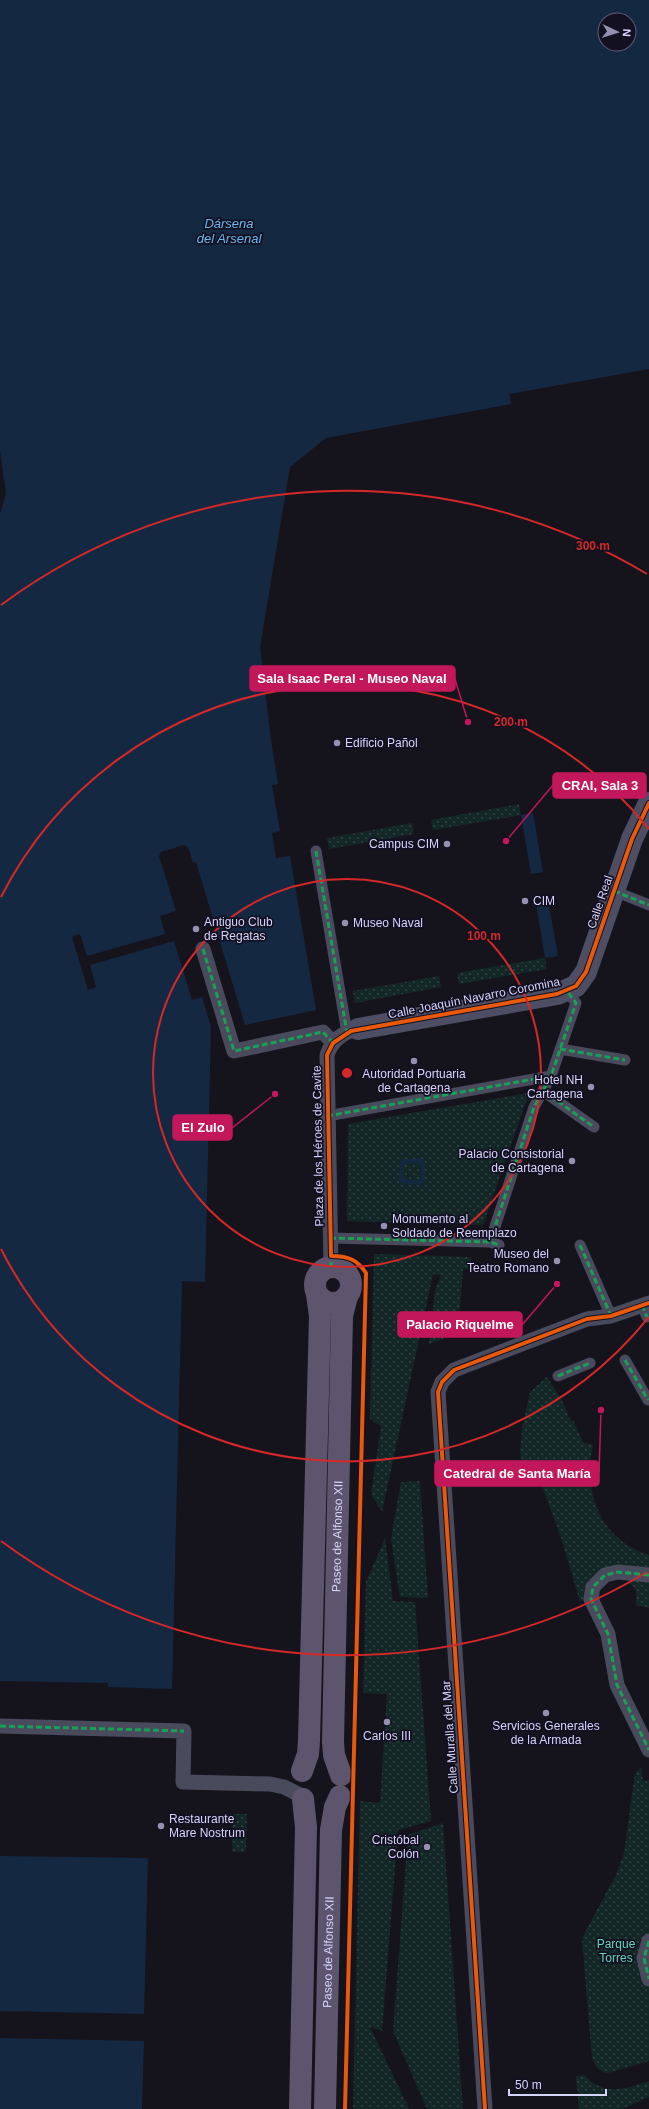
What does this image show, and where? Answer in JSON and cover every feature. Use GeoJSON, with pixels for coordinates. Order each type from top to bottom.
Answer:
{"type":"FeatureCollection","features":[{"type":"Feature","properties":{"kind":"main road","name":"Calle Real"},"geometry":{"type":"LineString","coordinates":[[586,972],[632,839],[649,803]]}},
{"type":"Feature","properties":{"kind":"main road","name":"Calle Real"},"geometry":{"type":"LineString","coordinates":[[632,839],[639,826],[649,816]]}},
{"type":"Feature","properties":{"kind":"main road","name":"Calle Joaquín Navarro Coromina"},"geometry":{"type":"LineString","coordinates":[[352,1031],[567,991],[578,984],[586,972]]}},
{"type":"Feature","properties":{"kind":"main road"},"geometry":{"type":"LineString","coordinates":[[331,1267],[340,1268],[350,1278],[351,1288],[347,1296],[339,1302],[329,1303],[317,1294],[314,1285],[317,1276],[323,1270],[331,1267]]}},
{"type":"Feature","properties":{"kind":"main road","name":"Paseo de Alfonso XII"},"geometry":{"type":"LineString","coordinates":[[300,2109],[306,1828],[301,1785],[308,1754],[309,1742],[320,1316],[317,1294]]}},
{"type":"Feature","properties":{"kind":"main road","name":"Paseo de Alfonso XII"},"geometry":{"type":"LineString","coordinates":[[325,2109],[331,1830],[340,1786],[333,1742],[342,1316],[347,1296]]}},
{"type":"Feature","properties":{"kind":"main road"},"geometry":{"type":"LineString","coordinates":[[325,1762],[336,1768],[340,1786],[334,1802],[322,1807],[310,1804],[301,1785],[312,1763],[325,1762]]}},
{"type":"Feature","properties":{"kind":"street"},"geometry":{"type":"LineString","coordinates":[[203,949],[234,1051],[323,1032],[332,1043],[352,1031],[316,852]]}},
{"type":"Feature","properties":{"kind":"street"},"geometry":{"type":"LineString","coordinates":[[614,891],[649,905]]}},
{"type":"Feature","properties":{"kind":"street"},"geometry":{"type":"LineString","coordinates":[[567,991],[576,1003],[551,1076],[543,1091],[594,1127]]}},
{"type":"Feature","properties":{"kind":"street","name":"Plaza de los Héroes de Cavite"},"geometry":{"type":"LineString","coordinates":[[331,1267],[326,1062],[329,1048],[332,1043]]}},
{"type":"Feature","properties":{"kind":"street"},"geometry":{"type":"LineString","coordinates":[[560,1049],[625,1060]]}},
{"type":"Feature","properties":{"kind":"street","name":"Plaza de los Héroes de Cavite"},"geometry":{"type":"LineString","coordinates":[[327,1116],[551,1076]]}},
{"type":"Feature","properties":{"kind":"street","name":"Plaza de los Héroes de Cavite"},"geometry":{"type":"LineString","coordinates":[[330,1238],[495,1243],[534,1107],[543,1091]]}},
{"type":"Feature","properties":{"kind":"street"},"geometry":{"type":"LineString","coordinates":[[580,1245],[611,1316],[646,1309]]}},
{"type":"Feature","properties":{"kind":"street","name":"Calle Muralla del Mar"},"geometry":{"type":"LineString","coordinates":[[485,2109],[438,1398],[442,1382],[454,1370],[587,1319],[611,1316]]}},
{"type":"Feature","properties":{"kind":"street"},"geometry":{"type":"LineString","coordinates":[[625,1360],[648,1400]]}},
{"type":"Feature","properties":{"kind":"street"},"geometry":{"type":"LineString","coordinates":[[558,1376],[590,1364]]}},
{"type":"Feature","properties":{"kind":"street"},"geometry":{"type":"LineString","coordinates":[[649,1575],[618,1572],[605,1575],[593,1587],[591,1599],[608,1634],[617,1685],[649,1750]]}},
{"type":"Feature","properties":{"kind":"street"},"geometry":{"type":"LineString","coordinates":[[0,1726],[184,1731],[183,1782],[301,1785]]}},
{"type":"Feature","properties":{"kind":"street"},"geometry":{"type":"LineString","coordinates":[[649,1942],[644,1958],[649,1979]]}},
{"type":"Feature","properties":{"kind":"green space"},"geometry":{"type":"Polygon","coordinates":[[[519,804],[521,815],[433,830],[431,820],[519,804]]]}},
{"type":"Feature","properties":{"kind":"green space"},"geometry":{"type":"Polygon","coordinates":[[[412,823],[414,834],[329,849],[327,838],[412,823]]]}},
{"type":"Feature","properties":{"kind":"green space"},"geometry":{"type":"Polygon","coordinates":[[[545,958],[547,969],[459,984],[457,973],[545,958]]]}},
{"type":"Feature","properties":{"kind":"green space"},"geometry":{"type":"Polygon","coordinates":[[[439,976],[441,987],[355,1003],[353,991],[439,976]]]}},
{"type":"Feature","properties":{"kind":"green space"},"geometry":{"type":"Polygon","coordinates":[[[529,1093],[483,1225],[347,1221],[348,1124],[529,1093]]]}},
{"type":"Feature","properties":{"kind":"green space"},"geometry":{"type":"Polygon","coordinates":[[[374,1254],[471,1257],[470,1269],[463,1269],[458,1333],[429,1344],[435,1291],[441,1275],[433,1274],[382,1512],[371,1494],[381,1426],[370,1419],[374,1254]]]}},
{"type":"Feature","properties":{"kind":"green space"},"geometry":{"type":"Polygon","coordinates":[[[547,1377],[561,1399],[571,1421],[573,1420],[583,1442],[593,1445],[590,1462],[590,1479],[598,1512],[607,1526],[618,1538],[632,1548],[649,1555],[649,1608],[636,1605],[636,1591],[628,1580],[608,1578],[591,1599],[580,1601],[561,1538],[540,1480],[528,1481],[520,1454],[522,1429],[530,1392],[547,1377]]]}},
{"type":"Feature","properties":{"kind":"green space"},"geometry":{"type":"Polygon","coordinates":[[[420,1481],[428,1598],[400,1597],[391,1539],[401,1482],[420,1481]]]}},
{"type":"Feature","properties":{"kind":"green space"},"geometry":{"type":"Polygon","coordinates":[[[385,1538],[393,1601],[415,1602],[431,1821],[398,1830],[382,2031],[370,2027],[409,2109],[353,2109],[360,1801],[380,1803],[387,1694],[363,1693],[366,1582],[385,1538]]]}},
{"type":"Feature","properties":{"kind":"green space","name":"Parque Torres"},"geometry":{"type":"Polygon","coordinates":[[[641,1767],[643,1781],[649,1780],[649,2061],[608,2073],[598,2068],[594,2064],[592,2058],[582,1941],[584,1934],[615,1877],[624,1853],[635,1773],[641,1767]]]}},
{"type":"Feature","properties":{"kind":"green space"},"geometry":{"type":"Polygon","coordinates":[[[233,1814],[247,1814],[246,1852],[232,1852],[233,1814]]]}},
{"type":"Feature","properties":{"kind":"green space"},"geometry":{"type":"Polygon","coordinates":[[[443,1823],[463,2109],[427,2109],[393,2031],[408,1835],[443,1823]]]}},
{"type":"Feature","properties":{"kind":"green space"},"geometry":{"type":"Polygon","coordinates":[[[584,2075],[592,2082],[607,2089],[631,2087],[649,2081],[649,2097],[622,2109],[579,2109],[576,2076],[584,2075]]]}},
{"type":"Feature","properties":{"kind":"water","name":"Dársena del Arsenal"},"geometry":{"type":"Polygon","coordinates":[[[0,0],[649,0],[649,369],[509,394],[511,404],[326,438],[290,467],[260,647],[271,740],[278,784],[272,785],[280,831],[272,833],[276,858],[290,856],[316,1010],[245,1025],[196,862],[193,863],[188,847],[184,845],[161,852],[159,856],[176,911],[160,916],[165,934],[87,956],[80,934],[72,937],[88,990],[96,987],[90,965],[174,941],[192,1000],[202,997],[211,1027],[205,1282],[182,1281],[172,1689],[108,1687],[108,1683],[0,1681],[0,513],[6,494],[0,450],[0,0]]]}},
{"type":"Feature","properties":{"kind":"water"},"geometry":{"type":"Polygon","coordinates":[[[533,813],[543,872],[531,874],[521,815],[533,813]]]}},
{"type":"Feature","properties":{"kind":"water"},"geometry":{"type":"Polygon","coordinates":[[[548,900],[558,956],[545,958],[536,903],[548,900]]]}},
{"type":"Feature","properties":{"kind":"water"},"geometry":{"type":"Polygon","coordinates":[[[404,1159],[421,1159],[425,1164],[425,1180],[420,1185],[404,1184],[399,1180],[400,1163],[404,1159]],[[407,1163],[404,1166],[404,1177],[406,1180],[418,1180],[421,1178],[421,1166],[419,1164],[407,1163]]]}},
{"type":"Feature","properties":{"kind":"water"},"geometry":{"type":"Polygon","coordinates":[[[0,1856],[148,1858],[144,2014],[0,2011],[0,1856]]]}},
{"type":"Feature","properties":{"kind":"water"},"geometry":{"type":"Polygon","coordinates":[[[0,2038],[144,2041],[142,2109],[0,2109],[0,2038]]]}},
{"type":"Feature","properties":{"kind":"marked path"},"geometry":{"type":"LineString","coordinates":[[316,851],[347,1033]]}},
{"type":"Feature","properties":{"kind":"marked path"},"geometry":{"type":"LineString","coordinates":[[614,891],[649,905]]}},
{"type":"Feature","properties":{"kind":"marked path"},"geometry":{"type":"LineString","coordinates":[[203,949],[234,1051],[323,1032],[333,1043]]}},
{"type":"Feature","properties":{"kind":"marked path"},"geometry":{"type":"LineString","coordinates":[[490,1242],[534,1107],[551,1076],[576,1003],[567,991]]}},
{"type":"Feature","properties":{"kind":"marked path"},"geometry":{"type":"LineString","coordinates":[[560,1049],[625,1060]]}},
{"type":"Feature","properties":{"kind":"marked path"},"geometry":{"type":"LineString","coordinates":[[327,1116],[551,1076]]}},
{"type":"Feature","properties":{"kind":"marked path"},"geometry":{"type":"LineString","coordinates":[[543,1091],[594,1127]]}},
{"type":"Feature","properties":{"kind":"marked path"},"geometry":{"type":"LineString","coordinates":[[330,1238],[490,1242],[499,1245]]}},
{"type":"Feature","properties":{"kind":"marked path"},"geometry":{"type":"LineString","coordinates":[[580,1245],[611,1316],[613,1316]]}},
{"type":"Feature","properties":{"kind":"marked path"},"geometry":{"type":"LineString","coordinates":[[331,1253],[331,1267]]}},
{"type":"Feature","properties":{"kind":"marked path"},"geometry":{"type":"LineString","coordinates":[[642,1305],[647,1317]]}},
{"type":"Feature","properties":{"kind":"marked path"},"geometry":{"type":"LineString","coordinates":[[625,1360],[648,1400]]}},
{"type":"Feature","properties":{"kind":"marked path"},"geometry":{"type":"LineString","coordinates":[[558,1376],[590,1363]]}},
{"type":"Feature","properties":{"kind":"marked path"},"geometry":{"type":"LineString","coordinates":[[649,1575],[618,1572],[605,1575],[593,1587],[591,1599],[608,1634],[617,1685],[649,1750]]}},
{"type":"Feature","properties":{"kind":"marked path"},"geometry":{"type":"LineString","coordinates":[[0,1726],[184,1731]]}},
{"type":"Feature","properties":{"kind":"marked path"},"geometry":{"type":"LineString","coordinates":[[649,1941],[644,1958],[649,1979]]}},
{"type":"Feature","properties":{"kind":"cycle path"},"geometry":{"type":"LineString","coordinates":[[345,2109],[366,1273],[359,1264],[351,1259],[331,1256],[327,1055],[333,1043],[351,1031],[557,994],[576,986],[586,972],[632,839],[649,803]]}},
{"type":"Feature","properties":{"kind":"cycle path"},"geometry":{"type":"LineString","coordinates":[[485,2109],[438,1392],[442,1382],[454,1370],[587,1319],[611,1316],[649,1303]]}},
{"type":"Feature","properties":{"kind":"place","name":"Sala Isaac Peral - Museo Naval"},"geometry":{"type":"Point","coordinates":[468,722]}},
{"type":"Feature","properties":{"kind":"place","name":"Edificio Pañol"},"geometry":{"type":"Point","coordinates":[337,743]}},
{"type":"Feature","properties":{"kind":"place","name":"CRAI, Sala 3"},"geometry":{"type":"Point","coordinates":[506,841]}},
{"type":"Feature","properties":{"kind":"place","name":"Campus CIM"},"geometry":{"type":"Point","coordinates":[447,844]}},
{"type":"Feature","properties":{"kind":"place","name":"CIM"},"geometry":{"type":"Point","coordinates":[525,901]}},
{"type":"Feature","properties":{"kind":"place","name":"Museo Naval"},"geometry":{"type":"Point","coordinates":[345,923]}},
{"type":"Feature","properties":{"kind":"place","name":"Antiguo Club de Regatas"},"geometry":{"type":"Point","coordinates":[196,929]}},
{"type":"Feature","properties":{"kind":"place","name":"Autoridad Portuaria de Cartagena"},"geometry":{"type":"Point","coordinates":[414,1061]}},
{"type":"Feature","properties":{"kind":"place","name":"Hotel NH Cartagena"},"geometry":{"type":"Point","coordinates":[591,1087]}},
{"type":"Feature","properties":{"kind":"place","name":"El Zulo"},"geometry":{"type":"Point","coordinates":[275,1094]}},
{"type":"Feature","properties":{"kind":"place","name":"Palacio Consistorial de Cartagena"},"geometry":{"type":"Point","coordinates":[572,1161]}},
{"type":"Feature","properties":{"kind":"place","name":"Monumento al Soldado de Reemplazo"},"geometry":{"type":"Point","coordinates":[384,1226]}},
{"type":"Feature","properties":{"kind":"place","name":"Museo del Teatro Romano"},"geometry":{"type":"Point","coordinates":[557,1261]}},
{"type":"Feature","properties":{"kind":"place","name":"Palacio Riquelme"},"geometry":{"type":"Point","coordinates":[557,1284]}},
{"type":"Feature","properties":{"kind":"place","name":"Catedral de Santa María"},"geometry":{"type":"Point","coordinates":[601,1410]}},
{"type":"Feature","properties":{"kind":"place","name":"Servicios Generales de la Armada"},"geometry":{"type":"Point","coordinates":[546,1713]}},
{"type":"Feature","properties":{"kind":"place","name":"Carlos III"},"geometry":{"type":"Point","coordinates":[387,1722]}},
{"type":"Feature","properties":{"kind":"place","name":"Restaurante Mare Nostrum"},"geometry":{"type":"Point","coordinates":[161,1826]}},
{"type":"Feature","properties":{"kind":"place","name":"Cristóbal Colón"},"geometry":{"type":"Point","coordinates":[427,1847]}}]}
